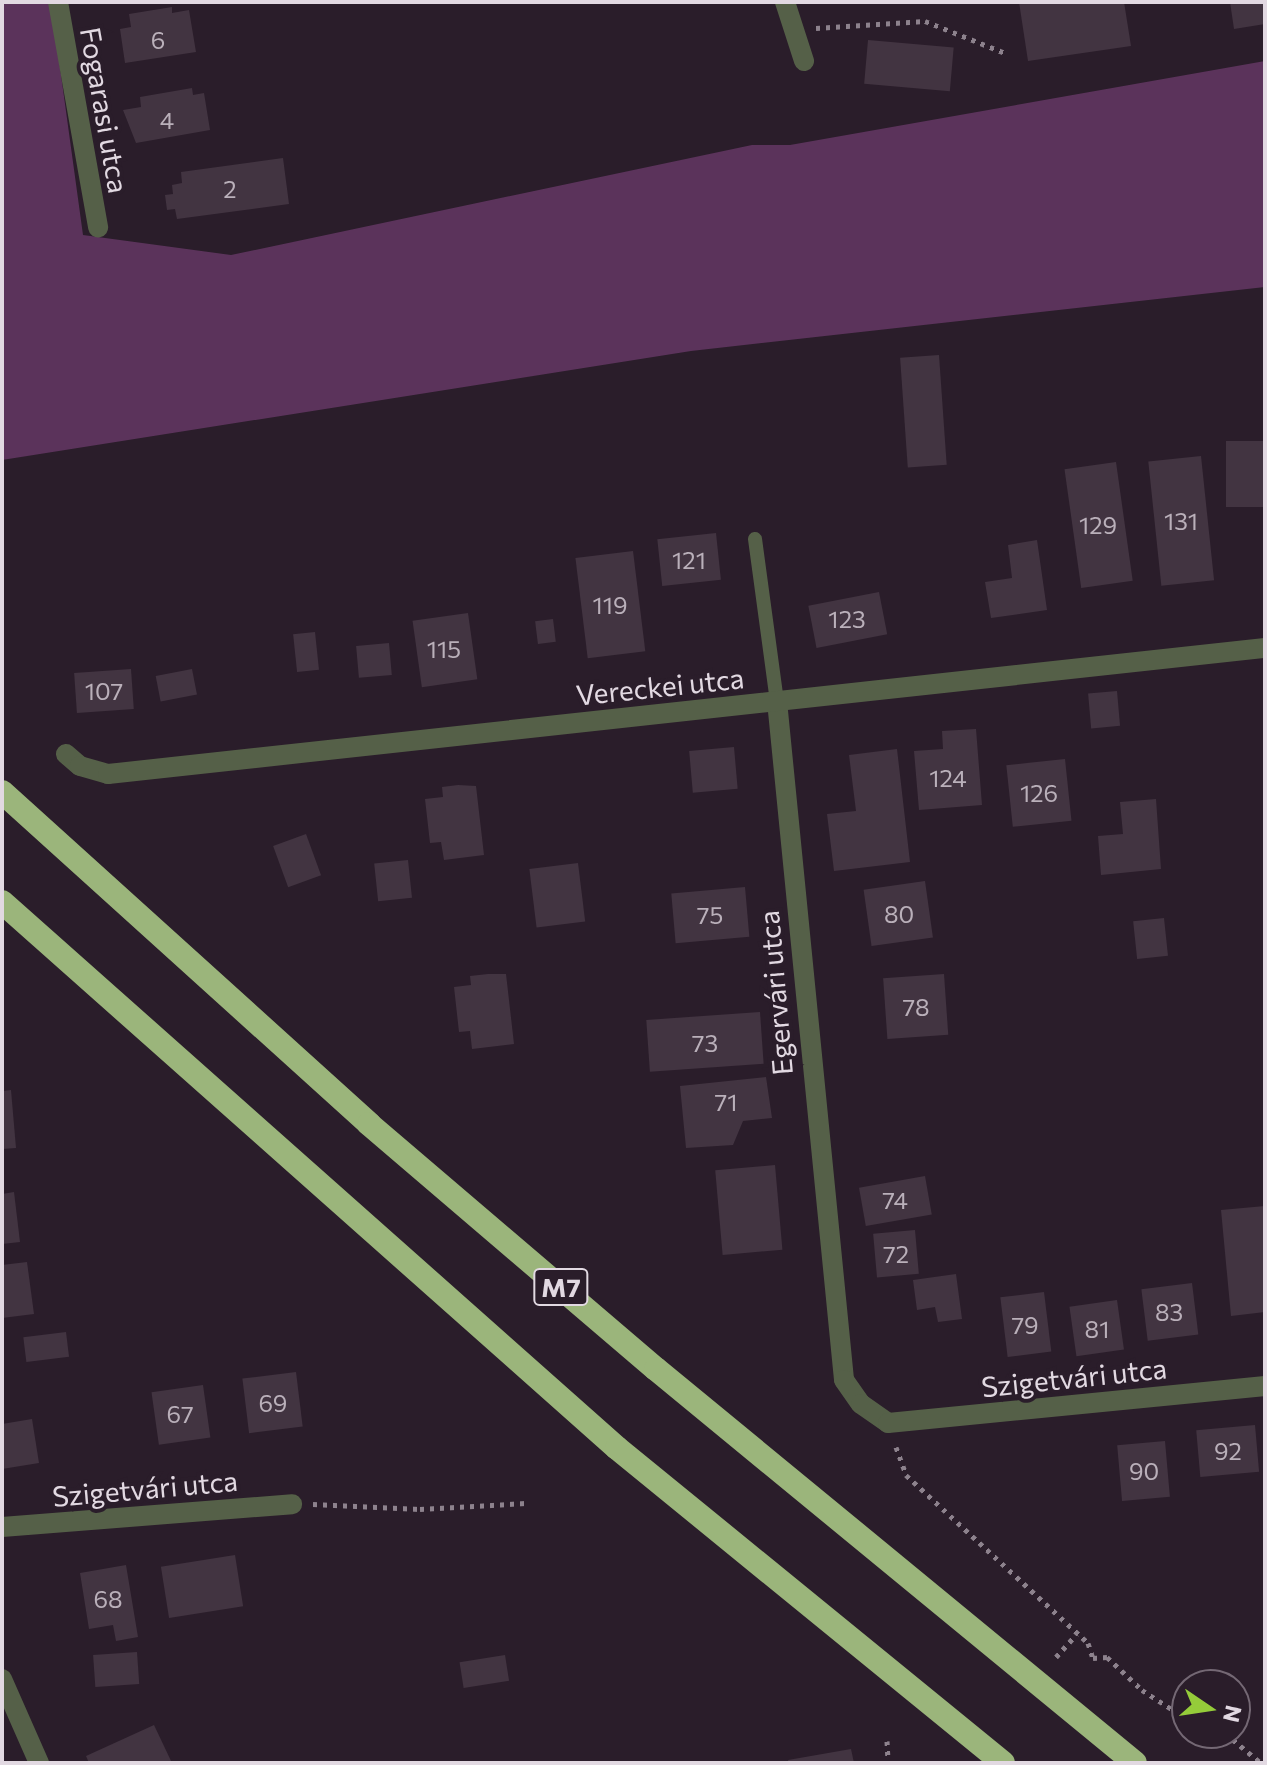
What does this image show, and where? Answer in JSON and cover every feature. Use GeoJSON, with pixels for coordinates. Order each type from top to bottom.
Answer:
{"type":"FeatureCollection","features":[{"type":"Feature","properties":{"kind":"highway","name":"M7"},"geometry":{"type":"LineString","coordinates":[[2,792],[369,1124],[656,1369],[1135,1763]]}},
{"type":"Feature","properties":{"kind":"highway"},"geometry":{"type":"LineString","coordinates":[[2,902],[617,1448],[1003,1763]]}},
{"type":"Feature","properties":{"kind":"street","name":"Fogarasi utca"},"geometry":{"type":"LineString","coordinates":[[58,2],[98,227]]}},
{"type":"Feature","properties":{"kind":"street"},"geometry":{"type":"LineString","coordinates":[[785,2],[791,30],[804,61]]}},
{"type":"Feature","properties":{"kind":"street","name":"Vereckei utca"},"geometry":{"type":"LineString","coordinates":[[66,754],[80,766],[108,774],[1265,648]]}},
{"type":"Feature","properties":{"kind":"street","name":"Egervári utca"},"geometry":{"type":"LineString","coordinates":[[777,701],[844,1380],[861,1404],[888,1423]]}},
{"type":"Feature","properties":{"kind":"street","name":"Szigetvári utca"},"geometry":{"type":"LineString","coordinates":[[888,1423],[1265,1386]]}},
{"type":"Feature","properties":{"kind":"street","name":"Szigetvári utca"},"geometry":{"type":"LineString","coordinates":[[2,1527],[292,1504]]}},
{"type":"Feature","properties":{"kind":"street"},"geometry":{"type":"LineString","coordinates":[[2,1679],[39,1763]]}},
{"type":"Feature","properties":{"kind":"lane","name":"Egervári utca"},"geometry":{"type":"LineString","coordinates":[[755,539],[777,701]]}},
{"type":"Feature","properties":{"kind":"path"},"geometry":{"type":"LineString","coordinates":[[791,30],[925,21],[1005,53]]}},
{"type":"Feature","properties":{"kind":"path"},"geometry":{"type":"LineString","coordinates":[[888,1423],[906,1475],[1077,1634],[1093,1658],[1107,1657],[1142,1690],[1171,1709]]}},
{"type":"Feature","properties":{"kind":"path"},"geometry":{"type":"LineString","coordinates":[[292,1504],[420,1509],[526,1503]]}},
{"type":"Feature","properties":{"kind":"path"},"geometry":{"type":"LineString","coordinates":[[1056,1657],[1077,1634]]}},
{"type":"Feature","properties":{"kind":"path"},"geometry":{"type":"LineString","coordinates":[[887,1741],[888,1763]]}},
{"type":"Feature","properties":{"kind":"path"},"geometry":{"type":"LineString","coordinates":[[1244,1749],[1261,1763]]}},
{"type":"Feature","properties":{"kind":"shaded area"},"geometry":{"type":"Polygon","coordinates":[[[2,2],[51,2],[83,235],[231,255],[752,145],[790,145],[1265,61],[1265,287],[691,351],[2,460],[2,2]]]}},
{"type":"Feature","properties":{"kind":"building"},"geometry":{"type":"Polygon","coordinates":[[[1019,2],[1124,2],[1131,46],[1028,61],[1019,2]]]}},
{"type":"Feature","properties":{"kind":"building"},"geometry":{"type":"Polygon","coordinates":[[[1230,2],[1265,2],[1265,24],[1234,29],[1230,2]]]}},
{"type":"Feature","properties":{"kind":"building"},"geometry":{"type":"Polygon","coordinates":[[[172,7],[172,13],[189,10],[196,52],[125,63],[120,29],[131,27],[129,14],[172,7]]]}},
{"type":"Feature","properties":{"kind":"building"},"geometry":{"type":"Polygon","coordinates":[[[868,40],[954,47],[950,91],[864,84],[868,40]]]}},
{"type":"Feature","properties":{"kind":"building"},"geometry":{"type":"Polygon","coordinates":[[[192,88],[193,95],[204,93],[210,130],[136,143],[123,110],[141,107],[140,97],[192,88]]]}},
{"type":"Feature","properties":{"kind":"building"},"geometry":{"type":"Polygon","coordinates":[[[283,158],[289,204],[177,219],[175,209],[167,210],[165,195],[173,194],[172,185],[182,183],[181,172],[283,158]]]}},
{"type":"Feature","properties":{"kind":"building"},"geometry":{"type":"Polygon","coordinates":[[[939,355],[947,465],[908,467],[900,358],[939,355]]]}},
{"type":"Feature","properties":{"kind":"building"},"geometry":{"type":"Polygon","coordinates":[[[1226,441],[1265,441],[1265,507],[1226,507],[1226,441]]]}},
{"type":"Feature","properties":{"kind":"building"},"geometry":{"type":"Polygon","coordinates":[[[1201,456],[1214,580],[1161,586],[1148,462],[1201,456]]]}},
{"type":"Feature","properties":{"kind":"building"},"geometry":{"type":"Polygon","coordinates":[[[1116,462],[1133,581],[1081,588],[1065,469],[1116,462]]]}},
{"type":"Feature","properties":{"kind":"building"},"geometry":{"type":"Polygon","coordinates":[[[716,533],[721,580],[662,586],[657,539],[716,533]]]}},
{"type":"Feature","properties":{"kind":"building"},"geometry":{"type":"Polygon","coordinates":[[[1037,540],[1047,610],[991,618],[985,582],[1012,578],[1008,545],[1037,540]]]}},
{"type":"Feature","properties":{"kind":"building"},"geometry":{"type":"Polygon","coordinates":[[[633,551],[645,651],[588,658],[575,558],[633,551]]]}},
{"type":"Feature","properties":{"kind":"building"},"geometry":{"type":"Polygon","coordinates":[[[879,592],[887,634],[817,648],[808,606],[879,592]]]}},
{"type":"Feature","properties":{"kind":"building"},"geometry":{"type":"Polygon","coordinates":[[[468,613],[477,679],[422,687],[413,621],[468,613]]]}},
{"type":"Feature","properties":{"kind":"building"},"geometry":{"type":"Polygon","coordinates":[[[553,619],[556,642],[538,644],[535,621],[553,619]]]}},
{"type":"Feature","properties":{"kind":"building"},"geometry":{"type":"Polygon","coordinates":[[[315,632],[319,670],[297,672],[293,634],[315,632]]]}},
{"type":"Feature","properties":{"kind":"building"},"geometry":{"type":"Polygon","coordinates":[[[389,643],[392,675],[359,678],[356,646],[389,643]]]}},
{"type":"Feature","properties":{"kind":"building"},"geometry":{"type":"Polygon","coordinates":[[[131,669],[134,709],[77,713],[74,673],[131,669]]]}},
{"type":"Feature","properties":{"kind":"building"},"geometry":{"type":"Polygon","coordinates":[[[192,669],[197,695],[161,702],[156,676],[192,669]]]}},
{"type":"Feature","properties":{"kind":"building"},"geometry":{"type":"Polygon","coordinates":[[[1117,691],[1120,726],[1091,728],[1088,694],[1117,691]]]}},
{"type":"Feature","properties":{"kind":"building"},"geometry":{"type":"Polygon","coordinates":[[[976,729],[982,805],[919,810],[914,751],[943,749],[942,731],[976,729]]]}},
{"type":"Feature","properties":{"kind":"building"},"geometry":{"type":"Polygon","coordinates":[[[734,747],[738,789],[693,793],[689,751],[734,747]]]}},
{"type":"Feature","properties":{"kind":"building"},"geometry":{"type":"Polygon","coordinates":[[[897,749],[910,862],[834,871],[827,814],[856,811],[849,755],[897,749]]]}},
{"type":"Feature","properties":{"kind":"building"},"geometry":{"type":"Polygon","coordinates":[[[1065,759],[1071,821],[1013,827],[1006,765],[1065,759]]]}},
{"type":"Feature","properties":{"kind":"building"},"geometry":{"type":"Polygon","coordinates":[[[476,786],[484,855],[444,860],[441,842],[430,843],[425,799],[443,797],[442,787],[476,786]]]}},
{"type":"Feature","properties":{"kind":"building"},"geometry":{"type":"Polygon","coordinates":[[[1156,799],[1161,869],[1101,875],[1098,836],[1123,834],[1120,802],[1156,799]]]}},
{"type":"Feature","properties":{"kind":"building"},"geometry":{"type":"Polygon","coordinates":[[[306,834],[321,875],[288,887],[273,846],[306,834]]]}},
{"type":"Feature","properties":{"kind":"building"},"geometry":{"type":"Polygon","coordinates":[[[408,860],[412,898],[378,901],[374,864],[408,860]]]}},
{"type":"Feature","properties":{"kind":"building"},"geometry":{"type":"Polygon","coordinates":[[[578,863],[585,922],[537,928],[529,869],[578,863]]]}},
{"type":"Feature","properties":{"kind":"building"},"geometry":{"type":"Polygon","coordinates":[[[925,881],[933,937],[872,946],[864,890],[925,881]]]}},
{"type":"Feature","properties":{"kind":"building"},"geometry":{"type":"Polygon","coordinates":[[[745,887],[749,937],[676,943],[671,893],[745,887]]]}},
{"type":"Feature","properties":{"kind":"building"},"geometry":{"type":"Polygon","coordinates":[[[1164,918],[1168,956],[1137,959],[1133,921],[1164,918]]]}},
{"type":"Feature","properties":{"kind":"building"},"geometry":{"type":"Polygon","coordinates":[[[506,974],[514,1044],[472,1049],[470,1031],[459,1032],[454,987],[471,985],[470,976],[506,974]]]}},
{"type":"Feature","properties":{"kind":"building"},"geometry":{"type":"Polygon","coordinates":[[[944,974],[948,1035],[887,1039],[883,978],[944,974]]]}},
{"type":"Feature","properties":{"kind":"building"},"geometry":{"type":"Polygon","coordinates":[[[760,1012],[764,1064],[650,1072],[646,1020],[760,1012]]]}},
{"type":"Feature","properties":{"kind":"building"},"geometry":{"type":"Polygon","coordinates":[[[766,1077],[772,1118],[743,1121],[733,1145],[686,1148],[680,1086],[766,1077]]]}},
{"type":"Feature","properties":{"kind":"building"},"geometry":{"type":"Polygon","coordinates":[[[11,1090],[16,1148],[2,1149],[2,1091],[11,1090]]]}},
{"type":"Feature","properties":{"kind":"building"},"geometry":{"type":"Polygon","coordinates":[[[775,1165],[782,1250],[723,1255],[715,1170],[775,1165]]]}},
{"type":"Feature","properties":{"kind":"building"},"geometry":{"type":"Polygon","coordinates":[[[925,1176],[932,1214],[866,1226],[859,1188],[925,1176]]]}},
{"type":"Feature","properties":{"kind":"building"},"geometry":{"type":"Polygon","coordinates":[[[14,1192],[20,1242],[2,1244],[2,1194],[14,1192]]]}},
{"type":"Feature","properties":{"kind":"building"},"geometry":{"type":"Polygon","coordinates":[[[1265,1206],[1265,1312],[1231,1316],[1221,1210],[1265,1206]]]}},
{"type":"Feature","properties":{"kind":"building"},"geometry":{"type":"Polygon","coordinates":[[[915,1230],[919,1274],[877,1277],[873,1234],[915,1230]]]}},
{"type":"Feature","properties":{"kind":"building"},"geometry":{"type":"Polygon","coordinates":[[[27,1262],[34,1314],[2,1318],[2,1265],[27,1262]]]}},
{"type":"Feature","properties":{"kind":"building"},"geometry":{"type":"Polygon","coordinates":[[[956,1274],[962,1319],[938,1322],[935,1307],[917,1310],[913,1280],[956,1274]]]}},
{"type":"Feature","properties":{"kind":"building"},"geometry":{"type":"Polygon","coordinates":[[[1192,1283],[1198,1335],[1148,1341],[1141,1289],[1192,1283]]]}},
{"type":"Feature","properties":{"kind":"building"},"geometry":{"type":"Polygon","coordinates":[[[1044,1292],[1051,1352],[1008,1357],[1000,1297],[1044,1292]]]}},
{"type":"Feature","properties":{"kind":"building"},"geometry":{"type":"Polygon","coordinates":[[[1117,1300],[1124,1350],[1076,1356],[1069,1307],[1117,1300]]]}},
{"type":"Feature","properties":{"kind":"building"},"geometry":{"type":"Polygon","coordinates":[[[66,1332],[69,1357],[26,1362],[23,1337],[66,1332]]]}},
{"type":"Feature","properties":{"kind":"building"},"geometry":{"type":"Polygon","coordinates":[[[296,1372],[303,1427],[249,1433],[242,1379],[296,1372]]]}},
{"type":"Feature","properties":{"kind":"building"},"geometry":{"type":"Polygon","coordinates":[[[203,1385],[210,1437],[159,1445],[152,1392],[203,1385]]]}},
{"type":"Feature","properties":{"kind":"building"},"geometry":{"type":"Polygon","coordinates":[[[32,1419],[39,1463],[2,1469],[2,1424],[32,1419]]]}},
{"type":"Feature","properties":{"kind":"building"},"geometry":{"type":"Polygon","coordinates":[[[1255,1425],[1259,1472],[1200,1477],[1196,1430],[1255,1425]]]}},
{"type":"Feature","properties":{"kind":"building"},"geometry":{"type":"Polygon","coordinates":[[[1165,1441],[1170,1497],[1122,1501],[1117,1445],[1165,1441]]]}},
{"type":"Feature","properties":{"kind":"building"},"geometry":{"type":"Polygon","coordinates":[[[235,1555],[243,1606],[169,1618],[161,1567],[235,1555]]]}},
{"type":"Feature","properties":{"kind":"building"},"geometry":{"type":"Polygon","coordinates":[[[126,1565],[138,1637],[116,1641],[113,1625],[89,1629],[80,1573],[126,1565]]]}},
{"type":"Feature","properties":{"kind":"building"},"geometry":{"type":"Polygon","coordinates":[[[137,1652],[139,1684],[95,1687],[93,1655],[137,1652]]]}},
{"type":"Feature","properties":{"kind":"building"},"geometry":{"type":"Polygon","coordinates":[[[505,1655],[509,1681],[464,1688],[460,1662],[505,1655]]]}},
{"type":"Feature","properties":{"kind":"building"},"geometry":{"type":"Polygon","coordinates":[[[154,1725],[172,1763],[89,1763],[86,1756],[154,1725]]]}},
{"type":"Feature","properties":{"kind":"building"},"geometry":{"type":"Polygon","coordinates":[[[851,1749],[854,1763],[789,1763],[788,1760],[851,1749]]]}}]}
